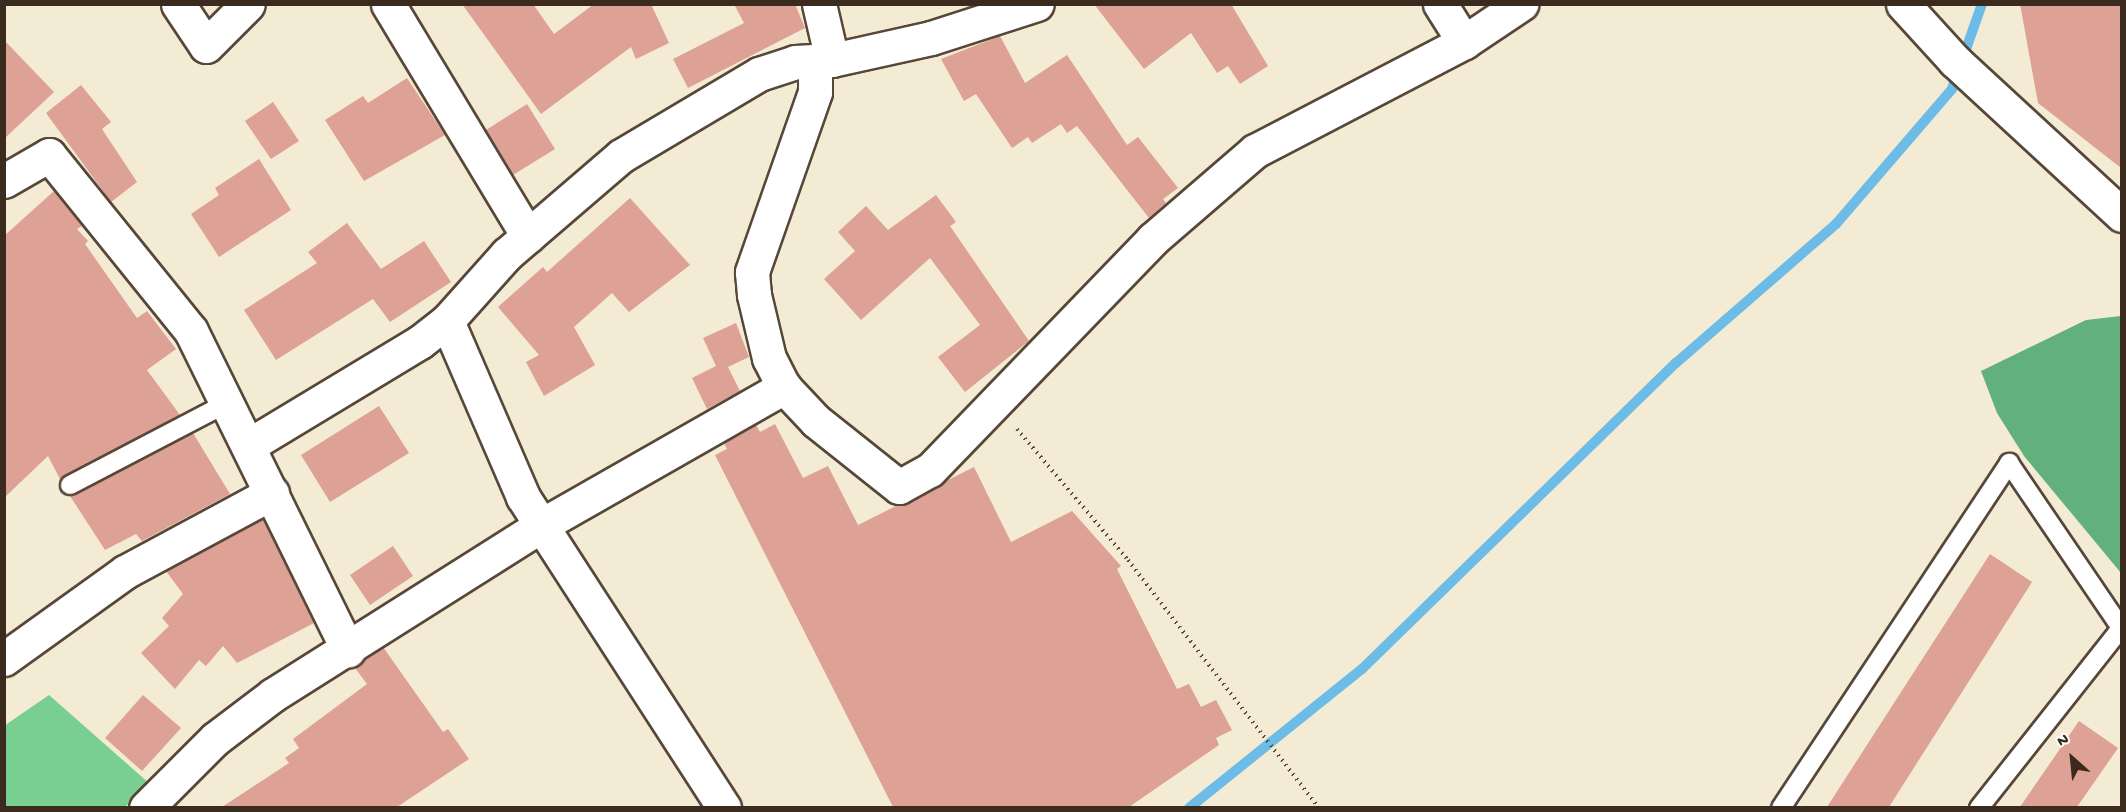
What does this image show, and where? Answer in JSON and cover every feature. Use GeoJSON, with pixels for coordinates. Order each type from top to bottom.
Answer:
{"type":"FeatureCollection","features":[{"type":"Feature","properties":{"kind":"street"},"geometry":{"type":"LineString","coordinates":[[178,4],[207,46],[248,4]]}},
{"type":"Feature","properties":{"kind":"street"},"geometry":{"type":"LineString","coordinates":[[388,4],[528,236]]}},
{"type":"Feature","properties":{"kind":"street"},"geometry":{"type":"LineString","coordinates":[[819,4],[823,61],[815,92],[752,272],[770,358],[784,387],[816,421],[899,487],[930,470],[1153,238],[1255,151],[1464,42],[1521,4]]}},
{"type":"Feature","properties":{"kind":"street"},"geometry":{"type":"LineString","coordinates":[[251,444],[447,321],[528,236],[621,156],[759,74],[795,62],[823,61],[931,38],[1037,4]]}},
{"type":"Feature","properties":{"kind":"street"},"geometry":{"type":"LineString","coordinates":[[1440,4],[1464,42]]}},
{"type":"Feature","properties":{"kind":"street"},"geometry":{"type":"LineString","coordinates":[[1904,4],[1962,67],[2121,214]]}},
{"type":"Feature","properties":{"kind":"street"},"geometry":{"type":"LineString","coordinates":[[4,181],[49,155],[191,331],[251,444],[272,493],[348,650]]}},
{"type":"Feature","properties":{"kind":"street"},"geometry":{"type":"LineString","coordinates":[[447,321],[523,497],[724,807]]}},
{"type":"Feature","properties":{"kind":"street"},"geometry":{"type":"LineString","coordinates":[[146,807],[215,739],[273,695],[348,650],[542,525],[784,387]]}},
{"type":"Feature","properties":{"kind":"street"},"geometry":{"type":"LineString","coordinates":[[4,659],[125,572],[272,493]]}},
{"type":"Feature","properties":{"kind":"lane"},"geometry":{"type":"LineString","coordinates":[[70,485],[229,402]]}},
{"type":"Feature","properties":{"kind":"lane"},"geometry":{"type":"LineString","coordinates":[[1781,807],[2009,463],[2121,629],[1978,807]]}},
{"type":"Feature","properties":{"kind":"path"},"geometry":{"type":"LineString","coordinates":[[995,403],[1128,560],[1252,724],[1319,807]]}},
{"type":"Feature","properties":{"kind":"green space"},"geometry":{"type":"Polygon","coordinates":[[[2122,316],[2121,573],[2024,456],[1997,413],[1981,371],[2086,320],[2122,316]]]}},
{"type":"Feature","properties":{"kind":"green space"},"geometry":{"type":"Polygon","coordinates":[[[49,695],[150,784],[125,807],[5,807],[4,726],[49,695]]]}},
{"type":"Feature","properties":{"kind":"building"},"geometry":{"type":"Polygon","coordinates":[[[462,4],[533,4],[554,34],[594,4],[651,4],[669,43],[636,59],[631,47],[541,114],[462,4]]]}},
{"type":"Feature","properties":{"kind":"building"},"geometry":{"type":"Polygon","coordinates":[[[734,4],[795,4],[805,28],[688,88],[673,59],[744,23],[734,4]]]}},
{"type":"Feature","properties":{"kind":"building"},"geometry":{"type":"Polygon","coordinates":[[[1094,4],[1231,4],[1268,66],[1240,84],[1228,66],[1217,73],[1191,33],[1144,69],[1094,4]]]}},
{"type":"Feature","properties":{"kind":"building"},"geometry":{"type":"Polygon","coordinates":[[[2020,4],[2121,4],[2121,168],[2038,103],[2020,4]]]}},
{"type":"Feature","properties":{"kind":"building"},"geometry":{"type":"Polygon","coordinates":[[[1000,36],[1025,83],[1067,55],[1127,145],[1138,137],[1178,188],[1163,199],[1166,203],[1149,218],[1077,126],[1067,133],[1061,124],[1032,143],[1028,137],[1012,148],[976,94],[964,101],[941,59],[1000,36]]]}},
{"type":"Feature","properties":{"kind":"building"},"geometry":{"type":"Polygon","coordinates":[[[4,40],[54,92],[4,139],[4,40]]]}},
{"type":"Feature","properties":{"kind":"building"},"geometry":{"type":"Polygon","coordinates":[[[407,78],[445,135],[364,181],[325,120],[363,96],[368,103],[407,78]]]}},
{"type":"Feature","properties":{"kind":"building"},"geometry":{"type":"Polygon","coordinates":[[[81,85],[111,122],[102,129],[137,182],[111,202],[46,113],[81,85]]]}},
{"type":"Feature","properties":{"kind":"building"},"geometry":{"type":"Polygon","coordinates":[[[273,102],[299,141],[271,159],[245,121],[273,102]]]}},
{"type":"Feature","properties":{"kind":"building"},"geometry":{"type":"Polygon","coordinates":[[[527,104],[555,149],[513,175],[486,130],[527,104]]]}},
{"type":"Feature","properties":{"kind":"building"},"geometry":{"type":"Polygon","coordinates":[[[259,159],[291,210],[219,257],[191,214],[219,195],[215,188],[259,159]]]}},
{"type":"Feature","properties":{"kind":"building"},"geometry":{"type":"Polygon","coordinates":[[[54,191],[82,226],[77,229],[88,241],[85,244],[137,318],[147,311],[176,349],[147,370],[180,415],[60,479],[48,456],[4,498],[4,236],[54,191]]]}},
{"type":"Feature","properties":{"kind":"building"},"geometry":{"type":"Polygon","coordinates":[[[936,195],[956,222],[950,226],[1029,341],[965,392],[938,357],[980,325],[930,258],[861,320],[824,279],[855,251],[838,232],[866,206],[888,230],[936,195]]]}},
{"type":"Feature","properties":{"kind":"building"},"geometry":{"type":"Polygon","coordinates":[[[630,198],[690,265],[629,312],[612,293],[574,327],[595,365],[544,396],[526,362],[539,355],[498,307],[543,267],[547,272],[630,198]]]}},
{"type":"Feature","properties":{"kind":"building"},"geometry":{"type":"Polygon","coordinates":[[[347,223],[381,269],[424,241],[451,282],[390,322],[373,299],[276,360],[244,310],[317,263],[308,252],[347,223]]]}},
{"type":"Feature","properties":{"kind":"building"},"geometry":{"type":"Polygon","coordinates":[[[736,323],[749,357],[728,367],[740,391],[707,409],[692,378],[716,366],[703,338],[736,323]]]}},
{"type":"Feature","properties":{"kind":"building"},"geometry":{"type":"Polygon","coordinates":[[[379,406],[409,453],[330,502],[301,455],[379,406]]]}},
{"type":"Feature","properties":{"kind":"building"},"geometry":{"type":"Polygon","coordinates":[[[775,424],[803,478],[828,466],[858,525],[974,467],[1011,542],[1072,511],[1121,566],[1117,569],[1177,689],[1189,684],[1201,707],[1216,700],[1232,730],[1216,738],[1219,745],[1129,807],[893,807],[715,455],[727,449],[724,443],[756,425],[760,432],[775,424]]]}},
{"type":"Feature","properties":{"kind":"building"},"geometry":{"type":"Polygon","coordinates":[[[193,433],[230,494],[142,541],[136,534],[105,550],[70,496],[193,433]]]}},
{"type":"Feature","properties":{"kind":"building"},"geometry":{"type":"Polygon","coordinates":[[[263,519],[314,623],[237,663],[223,646],[206,666],[199,660],[175,689],[141,653],[169,626],[162,618],[183,594],[166,571],[263,519]]]}},
{"type":"Feature","properties":{"kind":"building"},"geometry":{"type":"Polygon","coordinates":[[[393,546],[413,576],[370,605],[350,575],[393,546]]]}},
{"type":"Feature","properties":{"kind":"building"},"geometry":{"type":"Polygon","coordinates":[[[1990,554],[2032,582],[1889,807],[1827,807],[1990,554]]]}},
{"type":"Feature","properties":{"kind":"building"},"geometry":{"type":"Polygon","coordinates":[[[383,647],[443,732],[448,729],[469,759],[397,807],[222,807],[289,763],[285,758],[299,748],[293,739],[367,684],[355,668],[383,647]]]}},
{"type":"Feature","properties":{"kind":"building"},"geometry":{"type":"Polygon","coordinates":[[[143,695],[181,728],[142,771],[105,738],[143,695]]]}},
{"type":"Feature","properties":{"kind":"building"},"geometry":{"type":"Polygon","coordinates":[[[2079,721],[2118,748],[2077,807],[2020,807],[2079,721]]]}},
{"type":"Feature","properties":{"kind":"waterway"},"geometry":{"type":"LineString","coordinates":[[1189,808],[1362,669],[1676,363],[1836,224],[1952,89],[1982,4]]}}]}
